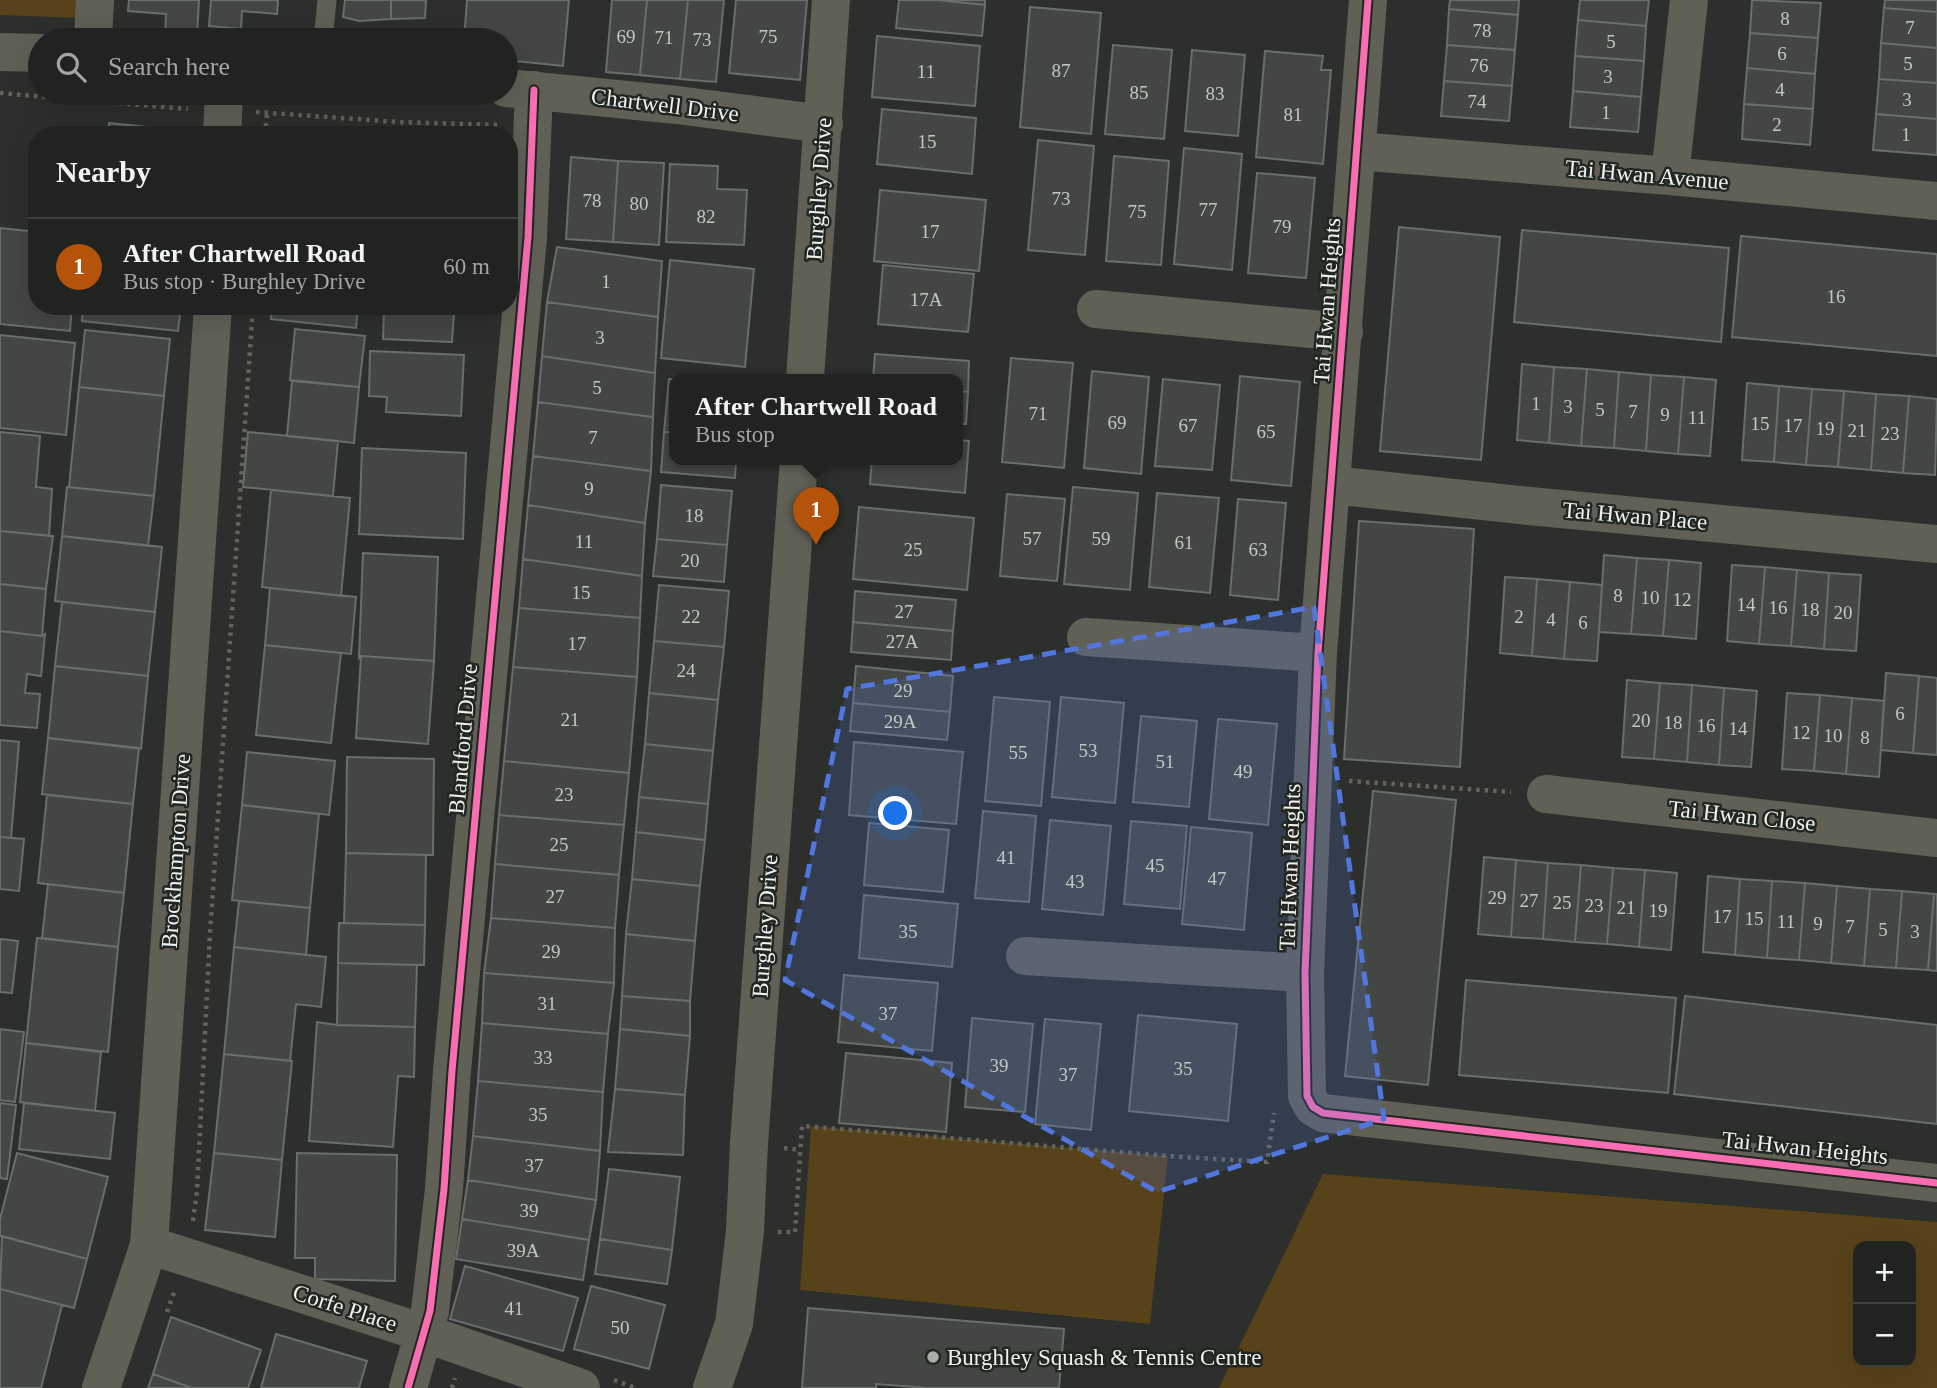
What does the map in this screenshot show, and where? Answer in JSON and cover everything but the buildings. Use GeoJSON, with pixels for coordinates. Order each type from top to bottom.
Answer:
{"type":"FeatureCollection","features":[{"type":"Feature","properties":{"kind":"street"},"geometry":{"type":"LineString","coordinates":[[94,28],[95,0]]}},
{"type":"Feature","properties":{"kind":"street","name":"Burghley Drive"},"geometry":{"type":"LineString","coordinates":[[805,374],[831,0]]}},
{"type":"Feature","properties":{"kind":"street","name":"Tai Hwan Heights"},"geometry":{"type":"LineString","coordinates":[[1368,0],[1318,653],[1305,973],[1307,1096],[1312,1107],[1323,1113],[1937,1183]]}},
{"type":"Feature","properties":{"kind":"street"},"geometry":{"type":"LineString","coordinates":[[1670,176],[1689,0]]}},
{"type":"Feature","properties":{"kind":"street"},"geometry":{"type":"LineString","coordinates":[[0,52],[28,53]]}},
{"type":"Feature","properties":{"kind":"street","name":"Chartwell Drive"},"geometry":{"type":"LineString","coordinates":[[520,89],[824,124]]}},
{"type":"Feature","properties":{"kind":"street","name":"Blandford Drive"},"geometry":{"type":"LineString","coordinates":[[408,1388],[430,1311],[444,1189],[456,1029],[528,237],[532,129],[520,89]]}},
{"type":"Feature","properties":{"kind":"street","name":"Tai Hwan Avenue"},"geometry":{"type":"LineString","coordinates":[[1357,152],[1670,176],[1937,201]]}},
{"type":"Feature","properties":{"kind":"street","name":"Tai Hwan Heights"},"geometry":{"type":"LineString","coordinates":[[1096,309],[1344,332]]}},
{"type":"Feature","properties":{"kind":"street","name":"Brockhampton Drive"},"geometry":{"type":"LineString","coordinates":[[101,1388],[149,1245],[212,315]]}},
{"type":"Feature","properties":{"kind":"street","name":"Burghley Drive"},"geometry":{"type":"LineString","coordinates":[[712,1388],[734,1324],[745,1231],[749,1143],[799,465]]}},
{"type":"Feature","properties":{"kind":"street","name":"Tai Hwan Place"},"geometry":{"type":"LineString","coordinates":[[1332,485],[1937,544]]}},
{"type":"Feature","properties":{"kind":"street"},"geometry":{"type":"LineString","coordinates":[[1086,637],[1318,653]]}},
{"type":"Feature","properties":{"kind":"street","name":"Tai Hwan Close"},"geometry":{"type":"LineString","coordinates":[[1546,794],[1937,838]]}},
{"type":"Feature","properties":{"kind":"street","name":"Tai Hwan Heights"},"geometry":{"type":"LineString","coordinates":[[1025,956],[1305,973]]}},
{"type":"Feature","properties":{"kind":"street","name":"Corfe Place"},"geometry":{"type":"LineString","coordinates":[[149,1245],[424,1333],[581,1388]]}},
{"type":"Feature","properties":{"kind":"lane"},"geometry":{"type":"LineString","coordinates":[[324,28],[327,0]]}},
{"type":"Feature","properties":{"kind":"path"},"geometry":{"type":"LineString","coordinates":[[0,93],[28,95]]}},
{"type":"Feature","properties":{"kind":"path"},"geometry":{"type":"LineString","coordinates":[[145,105],[223,112],[511,126]]}},
{"type":"Feature","properties":{"kind":"path"},"geometry":{"type":"LineString","coordinates":[[266,126],[267,113]]}},
{"type":"Feature","properties":{"kind":"path"},"geometry":{"type":"LineString","coordinates":[[518,127],[532,129]]}},
{"type":"Feature","properties":{"kind":"path"},"geometry":{"type":"LineString","coordinates":[[1313,779],[1546,794]]}},
{"type":"Feature","properties":{"kind":"path"},"geometry":{"type":"LineString","coordinates":[[745,1231],[795,1232],[802,1126],[1168,1156],[1267,1161],[1275,1108],[1312,1107]]}},
{"type":"Feature","properties":{"kind":"highlighted area"},"geometry":{"type":"Polygon","coordinates":[[[1314,607],[1384,1119],[1157,1192],[785,980],[847,689],[1314,607]]]}},
{"type":"Feature","properties":{"kind":"shaded area"},"geometry":{"type":"Polygon","coordinates":[[[0,0],[81,0],[80,18],[0,15],[0,0]]]}},
{"type":"Feature","properties":{"kind":"shaded area"},"geometry":{"type":"Polygon","coordinates":[[[811,1126],[1168,1156],[1150,1324],[800,1290],[811,1126]]]}},
{"type":"Feature","properties":{"kind":"shaded area"},"geometry":{"type":"Polygon","coordinates":[[[1323,1174],[1937,1222],[1937,1388],[1219,1388],[1323,1174]]]}},
{"type":"Feature","properties":{"kind":"cycle path"},"geometry":{"type":"LineString","coordinates":[[1368,0],[1318,653],[1305,973],[1307,1096],[1313,1107],[1323,1113],[1937,1183]]}},
{"type":"Feature","properties":{"kind":"cycle path"},"geometry":{"type":"LineString","coordinates":[[408,1388],[430,1311],[444,1189],[452,1071],[528,237],[534,90]]}},
{"type":"Feature","properties":{"kind":"place","name":"After Chartwell Road"},"geometry":{"type":"Point","coordinates":[816,545]}},
{"type":"Feature","properties":{"kind":"place","name":"Burghley Squash & Tennis Centre"},"geometry":{"type":"Point","coordinates":[933,1357]}}]}
